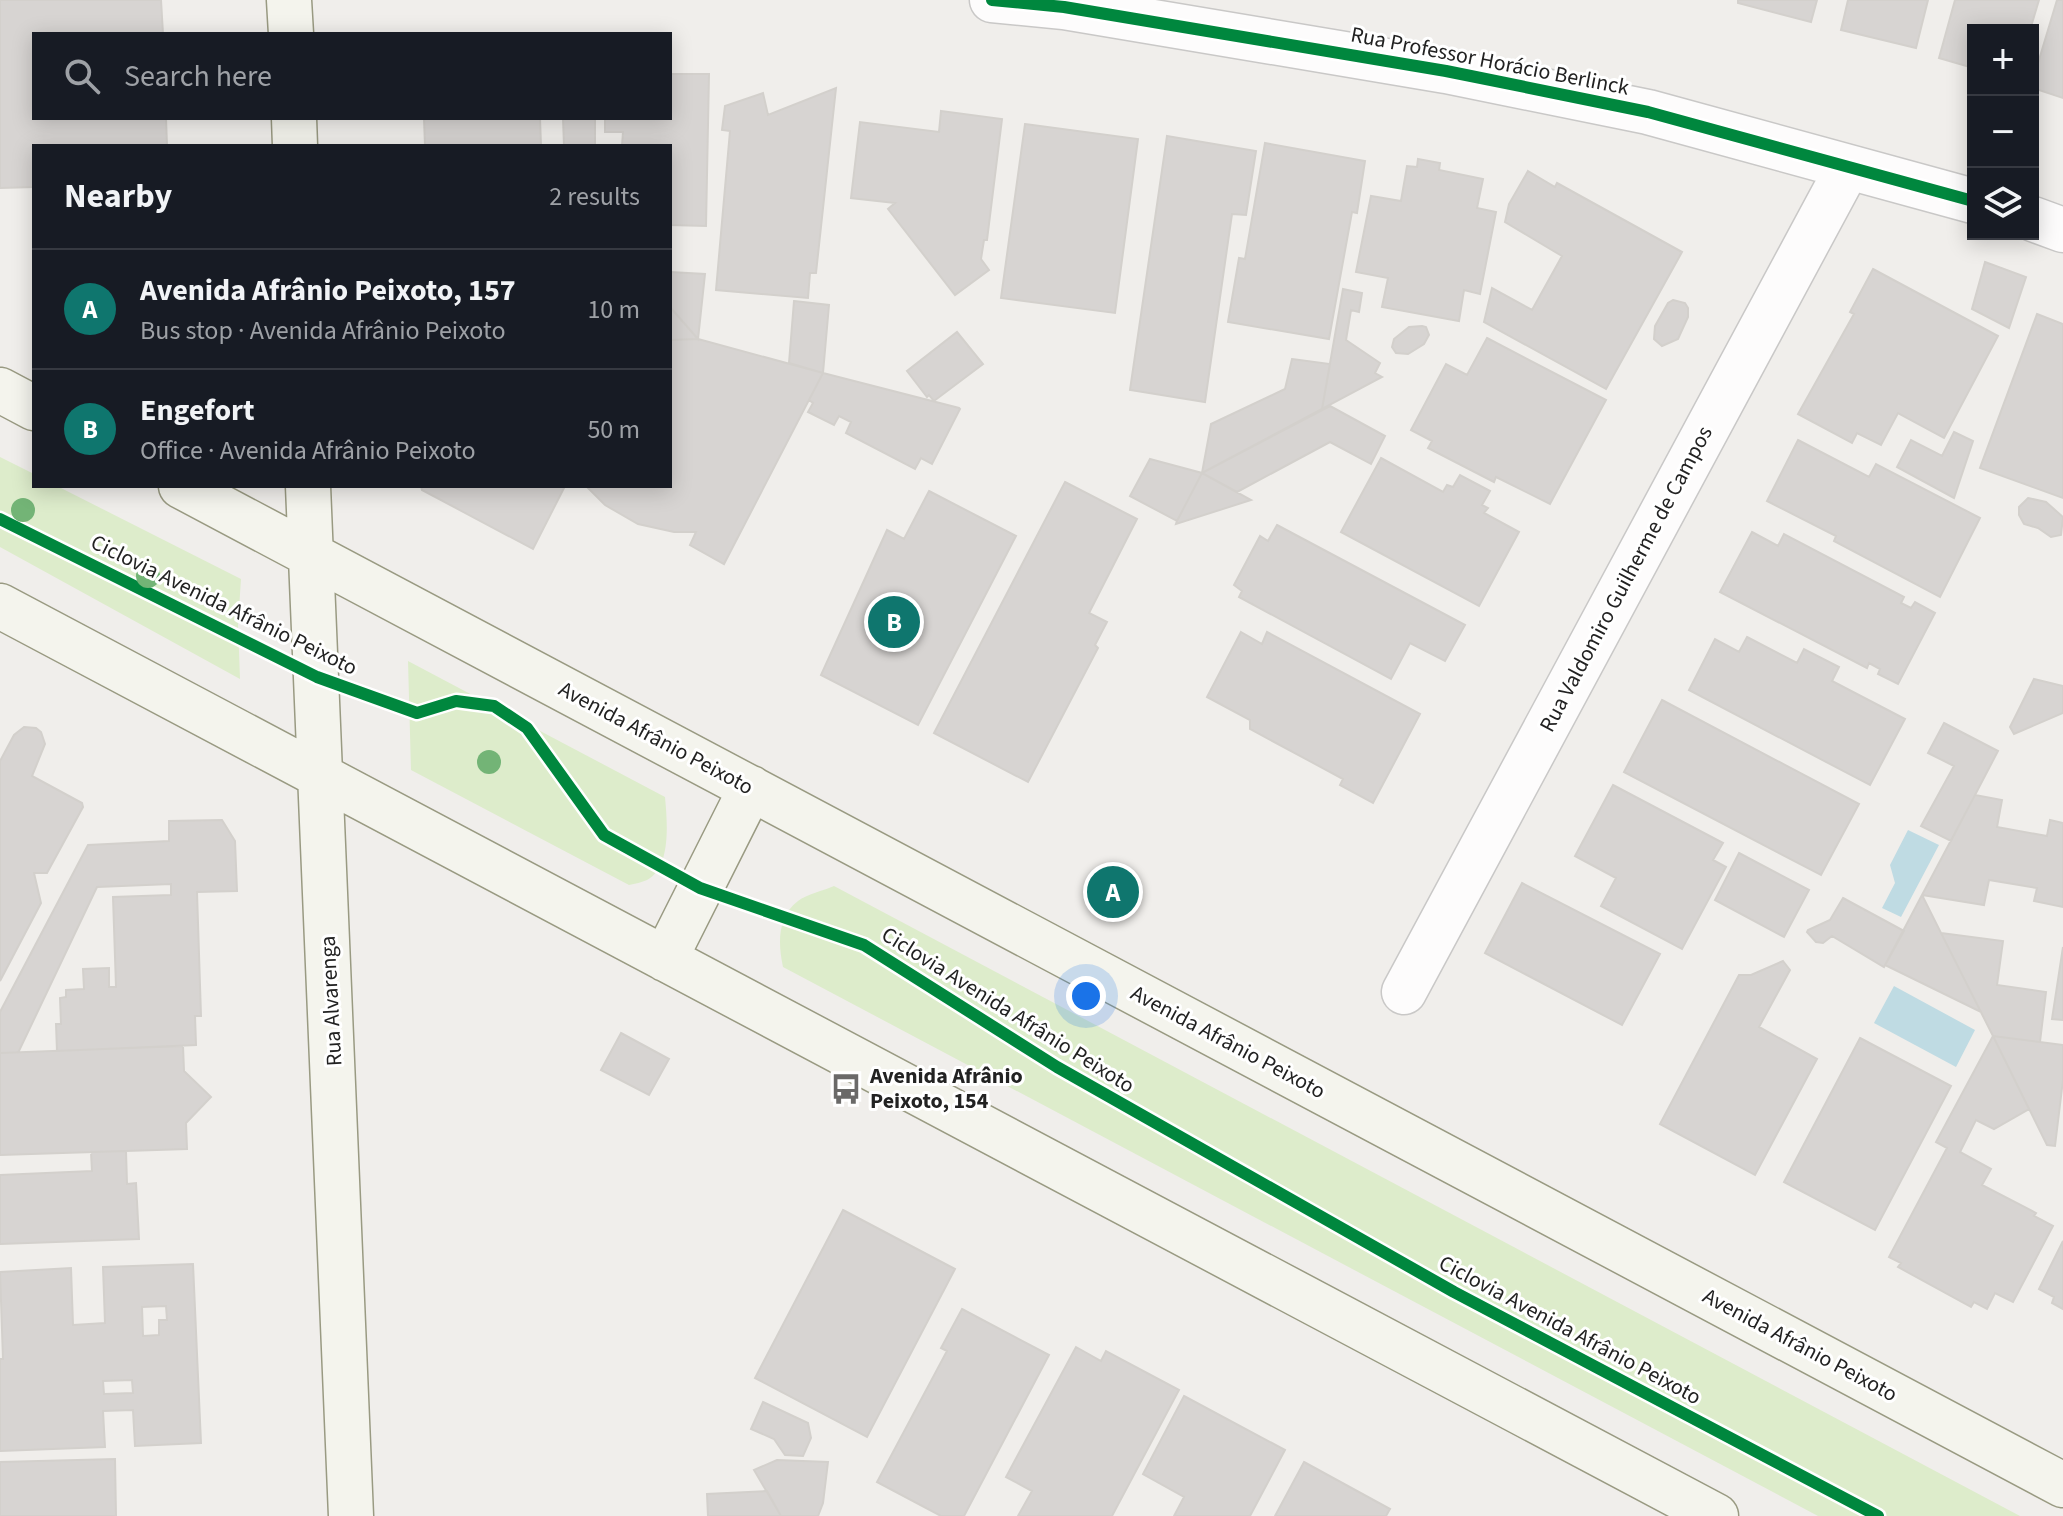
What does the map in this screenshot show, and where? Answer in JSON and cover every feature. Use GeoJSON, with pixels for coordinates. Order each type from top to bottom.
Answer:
{"type":"FeatureCollection","features":[{"type":"Feature","properties":{"kind":"main road"},"geometry":{"type":"LineString","coordinates":[[289,0],[291,32]]}},
{"type":"Feature","properties":{"kind":"main road"},"geometry":{"type":"LineString","coordinates":[[294,120],[295,144]]}},
{"type":"Feature","properties":{"kind":"main road"},"geometry":{"type":"LineString","coordinates":[[0,390],[32,407]]}},
{"type":"Feature","properties":{"kind":"main road","name":"Avenida Afrânio Peixoto"},"geometry":{"type":"LineString","coordinates":[[185,488],[2063,1485]]}},
{"type":"Feature","properties":{"kind":"main road","name":"Rua Alvarenga"},"geometry":{"type":"LineString","coordinates":[[308,488],[351,1516]]}},
{"type":"Feature","properties":{"kind":"main road"},"geometry":{"type":"LineString","coordinates":[[0,606],[1716,1516]]}},
{"type":"Feature","properties":{"kind":"main road"},"geometry":{"type":"LineString","coordinates":[[665,959],[751,788]]}},
{"type":"Feature","properties":{"kind":"street","name":"Rua Professor Horácio Berlinck"},"geometry":{"type":"LineString","coordinates":[[992,0],[1064,7],[1446,71],[1648,112],[1967,199]]}},
{"type":"Feature","properties":{"kind":"street","name":"Rua Valdomiro Guilherme de Campos"},"geometry":{"type":"LineString","coordinates":[[1404,992],[1848,167]]}},
{"type":"Feature","properties":{"kind":"street"},"geometry":{"type":"LineString","coordinates":[[2039,221],[2063,230]]}},
{"type":"Feature","properties":{"kind":"green space"},"geometry":{"type":"Polygon","coordinates":[[[0,457],[32,473],[32,488],[61,488],[241,579],[238,624],[240,679],[0,547],[0,457]]]}},
{"type":"Feature","properties":{"kind":"green space"},"geometry":{"type":"Polygon","coordinates":[[[408,661],[665,797],[666,842],[661,865],[655,874],[647,880],[629,885],[411,770],[408,661]]]}},
{"type":"Feature","properties":{"kind":"green space"},"geometry":{"type":"Polygon","coordinates":[[[834,886],[2020,1516],[1818,1516],[783,967],[781,931],[791,907],[810,894],[834,886]]]}},
{"type":"Feature","properties":{"kind":"water"},"geometry":{"type":"Polygon","coordinates":[[[1908,830],[1939,845],[1901,917],[1882,908],[1895,883],[1890,865],[1908,830]]]}},
{"type":"Feature","properties":{"kind":"water"},"geometry":{"type":"Polygon","coordinates":[[[1894,986],[1975,1030],[1956,1067],[1874,1023],[1894,986]]]}},
{"type":"Feature","properties":{"kind":"building"},"geometry":{"type":"Polygon","coordinates":[[[0,0],[161,0],[163,32],[32,32],[32,120],[166,120],[167,144],[32,144],[32,187],[0,188],[0,0]]]}},
{"type":"Feature","properties":{"kind":"building"},"geometry":{"type":"Polygon","coordinates":[[[1738,0],[1817,0],[1811,22],[1738,3],[1738,0]]]}},
{"type":"Feature","properties":{"kind":"building"},"geometry":{"type":"Polygon","coordinates":[[[1848,0],[1928,0],[1916,48],[1841,30],[1848,0]]]}},
{"type":"Feature","properties":{"kind":"building"},"geometry":{"type":"Polygon","coordinates":[[[1955,0],[2039,0],[2032,24],[1967,24],[1967,66],[1939,58],[1955,0]]]}},
{"type":"Feature","properties":{"kind":"building"},"geometry":{"type":"Polygon","coordinates":[[[2057,0],[2063,0],[2063,98],[2039,90],[2039,60],[2057,0]]]}},
{"type":"Feature","properties":{"kind":"building"},"geometry":{"type":"Polygon","coordinates":[[[672,74],[709,74],[706,226],[672,225],[672,144],[622,144],[623,132],[605,132],[605,120],[672,120],[672,74]]]}},
{"type":"Feature","properties":{"kind":"building"},"geometry":{"type":"Polygon","coordinates":[[[836,88],[816,273],[810,273],[808,298],[716,290],[730,131],[722,130],[725,106],[763,93],[768,115],[836,88]]]}},
{"type":"Feature","properties":{"kind":"building"},"geometry":{"type":"Polygon","coordinates":[[[941,111],[1002,119],[987,240],[984,240],[981,259],[989,270],[955,295],[888,209],[895,203],[851,198],[860,122],[939,132],[941,111]]]}},
{"type":"Feature","properties":{"kind":"building"},"geometry":{"type":"Polygon","coordinates":[[[424,120],[540,120],[541,144],[425,144],[424,120]]]}},
{"type":"Feature","properties":{"kind":"building"},"geometry":{"type":"Polygon","coordinates":[[[563,120],[595,120],[595,144],[564,144],[563,120]]]}},
{"type":"Feature","properties":{"kind":"building"},"geometry":{"type":"Polygon","coordinates":[[[1025,124],[1138,139],[1115,313],[1001,298],[1025,124]]]}},
{"type":"Feature","properties":{"kind":"building"},"geometry":{"type":"Polygon","coordinates":[[[1167,136],[1256,151],[1246,215],[1232,214],[1205,402],[1130,390],[1167,136]]]}},
{"type":"Feature","properties":{"kind":"building"},"geometry":{"type":"Polygon","coordinates":[[[1265,143],[1365,161],[1357,213],[1352,212],[1329,339],[1228,322],[1239,258],[1245,259],[1265,143]]]}},
{"type":"Feature","properties":{"kind":"building"},"geometry":{"type":"Polygon","coordinates":[[[1418,159],[1440,163],[1439,170],[1483,179],[1477,208],[1496,212],[1480,294],[1464,290],[1459,321],[1382,307],[1388,278],[1356,272],[1371,196],[1401,201],[1407,166],[1417,167],[1418,159]]]}},
{"type":"Feature","properties":{"kind":"building"},"geometry":{"type":"Polygon","coordinates":[[[1528,171],[1555,187],[1557,183],[1682,252],[1606,389],[1484,322],[1492,288],[1532,310],[1562,256],[1505,222],[1509,204],[1528,171]]]}},
{"type":"Feature","properties":{"kind":"building"},"geometry":{"type":"Polygon","coordinates":[[[1985,262],[2026,277],[2009,328],[1972,309],[1985,262]]]}},
{"type":"Feature","properties":{"kind":"building"},"geometry":{"type":"Polygon","coordinates":[[[1873,269],[1998,336],[1944,438],[1898,413],[1881,445],[1857,433],[1852,443],[1798,414],[1854,314],[1850,312],[1873,269]]]}},
{"type":"Feature","properties":{"kind":"building"},"geometry":{"type":"Polygon","coordinates":[[[672,272],[705,274],[698,339],[672,309],[672,272]]]}},
{"type":"Feature","properties":{"kind":"building"},"geometry":{"type":"Polygon","coordinates":[[[1343,289],[1362,293],[1359,312],[1351,310],[1346,340],[1380,363],[1375,373],[1382,377],[1322,409],[1343,289]]]}},
{"type":"Feature","properties":{"kind":"building"},"geometry":{"type":"Polygon","coordinates":[[[1673,300],[1685,303],[1688,317],[1678,339],[1662,346],[1654,339],[1655,326],[1668,303],[1673,300]]]}},
{"type":"Feature","properties":{"kind":"building"},"geometry":{"type":"Polygon","coordinates":[[[794,301],[829,305],[823,373],[789,363],[794,301]]]}},
{"type":"Feature","properties":{"kind":"building"},"geometry":{"type":"Polygon","coordinates":[[[672,309],[698,339],[672,340],[672,309]]]}},
{"type":"Feature","properties":{"kind":"building"},"geometry":{"type":"Polygon","coordinates":[[[2037,314],[2063,324],[2063,498],[1980,468],[2037,314]]]}},
{"type":"Feature","properties":{"kind":"building"},"geometry":{"type":"Polygon","coordinates":[[[1409,327],[1426,327],[1429,335],[1424,344],[1408,354],[1396,353],[1392,347],[1394,339],[1409,327]]]}},
{"type":"Feature","properties":{"kind":"building"},"geometry":{"type":"Polygon","coordinates":[[[957,332],[983,364],[934,401],[929,395],[927,397],[907,371],[957,332]]]}},
{"type":"Feature","properties":{"kind":"building"},"geometry":{"type":"Polygon","coordinates":[[[1487,338],[1606,400],[1550,504],[1496,477],[1494,482],[1428,448],[1432,441],[1411,430],[1446,364],[1467,375],[1487,338]]]}},
{"type":"Feature","properties":{"kind":"building"},"geometry":{"type":"Polygon","coordinates":[[[698,339],[823,373],[724,564],[690,545],[696,532],[674,532],[638,524],[605,505],[588,488],[672,488],[672,340],[698,339]]]}},
{"type":"Feature","properties":{"kind":"building"},"geometry":{"type":"Polygon","coordinates":[[[1292,359],[1330,364],[1322,409],[1202,473],[1211,424],[1285,389],[1292,359]]]}},
{"type":"Feature","properties":{"kind":"building"},"geometry":{"type":"Polygon","coordinates":[[[823,373],[959,408],[932,464],[921,458],[915,469],[846,433],[851,422],[839,416],[834,425],[808,412],[813,403],[809,400],[823,373]]]}},
{"type":"Feature","properties":{"kind":"building"},"geometry":{"type":"Polygon","coordinates":[[[1330,406],[1385,436],[1371,464],[1330,442],[1237,492],[1202,473],[1330,406]]]}},
{"type":"Feature","properties":{"kind":"building"},"geometry":{"type":"Polygon","coordinates":[[[1954,432],[1973,441],[1954,498],[1897,467],[1911,440],[1942,456],[1954,432]]]}},
{"type":"Feature","properties":{"kind":"building"},"geometry":{"type":"Polygon","coordinates":[[[1798,440],[1869,477],[1876,464],[1980,518],[1940,597],[1834,541],[1836,536],[1767,501],[1798,440]]]}},
{"type":"Feature","properties":{"kind":"building"},"geometry":{"type":"Polygon","coordinates":[[[1381,458],[1443,492],[1447,485],[1453,487],[1460,475],[1490,491],[1482,505],[1488,508],[1484,513],[1519,532],[1479,606],[1341,532],[1381,458]]]}},
{"type":"Feature","properties":{"kind":"building"},"geometry":{"type":"Polygon","coordinates":[[[1150,459],[1202,473],[1177,521],[1130,496],[1150,459]]]}},
{"type":"Feature","properties":{"kind":"building"},"geometry":{"type":"Polygon","coordinates":[[[1202,473],[1251,500],[1176,524],[1177,521],[1202,473]]]}},
{"type":"Feature","properties":{"kind":"building"},"geometry":{"type":"Polygon","coordinates":[[[1065,482],[1137,519],[1089,613],[1107,622],[1095,645],[1098,648],[1028,782],[934,733],[1065,482]]]}},
{"type":"Feature","properties":{"kind":"building"},"geometry":{"type":"Polygon","coordinates":[[[422,488],[564,488],[533,549],[422,488]]]}},
{"type":"Feature","properties":{"kind":"building"},"geometry":{"type":"Polygon","coordinates":[[[929,491],[1016,536],[918,725],[821,675],[887,530],[904,539],[929,491]]]}},
{"type":"Feature","properties":{"kind":"building"},"geometry":{"type":"Polygon","coordinates":[[[2028,498],[2046,502],[2063,517],[2061,535],[2051,537],[2038,528],[2024,524],[2019,507],[2028,498]]]}},
{"type":"Feature","properties":{"kind":"building"},"geometry":{"type":"Polygon","coordinates":[[[1277,525],[1465,625],[1445,661],[1410,643],[1391,679],[1239,597],[1242,591],[1234,585],[1260,536],[1268,541],[1277,525]]]}},
{"type":"Feature","properties":{"kind":"building"},"geometry":{"type":"Polygon","coordinates":[[[1752,532],[1778,546],[1784,534],[1904,597],[1901,603],[1911,608],[1915,602],[1935,613],[1898,684],[1878,674],[1880,669],[1869,663],[1867,668],[1720,592],[1752,532]]]}},
{"type":"Feature","properties":{"kind":"building"},"geometry":{"type":"Polygon","coordinates":[[[1241,632],[1262,644],[1267,632],[1420,714],[1373,803],[1340,785],[1343,779],[1250,729],[1250,720],[1207,697],[1241,632]]]}},
{"type":"Feature","properties":{"kind":"building"},"geometry":{"type":"Polygon","coordinates":[[[1747,637],[1797,663],[1804,649],[1839,667],[1832,681],[1905,719],[1870,785],[1689,690],[1715,639],[1739,652],[1747,637]]]}},
{"type":"Feature","properties":{"kind":"building"},"geometry":{"type":"Polygon","coordinates":[[[2034,679],[2063,686],[2063,713],[2014,734],[2010,727],[2034,679]]]}},
{"type":"Feature","properties":{"kind":"building"},"geometry":{"type":"Polygon","coordinates":[[[1662,700],[1859,804],[1821,875],[1624,772],[1662,700]]]}},
{"type":"Feature","properties":{"kind":"building"},"geometry":{"type":"Polygon","coordinates":[[[1944,723],[1998,751],[1951,841],[1921,826],[1954,766],[1928,753],[1944,723]]]}},
{"type":"Feature","properties":{"kind":"building"},"geometry":{"type":"Polygon","coordinates":[[[24,727],[36,728],[41,732],[45,744],[32,776],[82,803],[83,807],[47,873],[34,873],[41,903],[0,981],[0,761],[14,735],[24,727]]]}},
{"type":"Feature","properties":{"kind":"building"},"geometry":{"type":"Polygon","coordinates":[[[1613,785],[1723,843],[1713,860],[1726,867],[1682,949],[1601,906],[1616,878],[1575,856],[1613,785]]]}},
{"type":"Feature","properties":{"kind":"building"},"geometry":{"type":"Polygon","coordinates":[[[1975,795],[2002,800],[1997,827],[2047,836],[2050,820],[2063,823],[2063,907],[2034,901],[2037,888],[1989,880],[1984,905],[1922,895],[1975,795]]]}},
{"type":"Feature","properties":{"kind":"building"},"geometry":{"type":"Polygon","coordinates":[[[222,820],[235,841],[237,891],[197,892],[201,1016],[195,1016],[196,1045],[57,1051],[56,1024],[61,1024],[60,998],[66,997],[66,990],[84,989],[83,969],[109,968],[109,987],[116,987],[113,897],[171,895],[171,884],[97,887],[18,1053],[0,1053],[0,1012],[88,845],[169,841],[169,821],[222,820]]]}},
{"type":"Feature","properties":{"kind":"building"},"geometry":{"type":"Polygon","coordinates":[[[1739,853],[1809,890],[1784,937],[1715,900],[1739,853]]]}},
{"type":"Feature","properties":{"kind":"building"},"geometry":{"type":"Polygon","coordinates":[[[1522,883],[1660,954],[1622,1025],[1485,953],[1522,883]]]}},
{"type":"Feature","properties":{"kind":"building"},"geometry":{"type":"Polygon","coordinates":[[[1922,895],[1941,933],[1981,1012],[1885,965],[1922,895]]]}},
{"type":"Feature","properties":{"kind":"building"},"geometry":{"type":"Polygon","coordinates":[[[1843,898],[1904,931],[1884,967],[1832,936],[1823,943],[1816,942],[1807,932],[1830,920],[1843,898]]]}},
{"type":"Feature","properties":{"kind":"building"},"geometry":{"type":"Polygon","coordinates":[[[1941,933],[2003,941],[1997,985],[2046,992],[2040,1042],[1993,1036],[1941,933]]]}},
{"type":"Feature","properties":{"kind":"building"},"geometry":{"type":"Polygon","coordinates":[[[2063,947],[2063,1020],[2052,1019],[2063,947]]]}},
{"type":"Feature","properties":{"kind":"building"},"geometry":{"type":"Polygon","coordinates":[[[1783,961],[1790,970],[1759,1027],[1817,1059],[1755,1175],[1660,1124],[1739,975],[1751,975],[1783,961]]]}},
{"type":"Feature","properties":{"kind":"building"},"geometry":{"type":"Polygon","coordinates":[[[621,1033],[669,1059],[649,1095],[601,1070],[621,1033]]]}},
{"type":"Feature","properties":{"kind":"building"},"geometry":{"type":"Polygon","coordinates":[[[1993,1036],[2029,1109],[1994,1129],[1976,1120],[1960,1152],[1991,1169],[1982,1185],[2036,1213],[2034,1216],[2053,1226],[2013,1302],[1995,1293],[1987,1309],[1974,1302],[1971,1307],[1898,1267],[1901,1263],[1889,1257],[1947,1148],[1936,1142],[1993,1036]]]}},
{"type":"Feature","properties":{"kind":"building"},"geometry":{"type":"Polygon","coordinates":[[[1993,1036],[2063,1045],[2063,1080],[2055,1146],[2047,1145],[1993,1036]]]}},
{"type":"Feature","properties":{"kind":"building"},"geometry":{"type":"Polygon","coordinates":[[[1860,1038],[1951,1086],[1875,1230],[1784,1182],[1860,1038]]]}},
{"type":"Feature","properties":{"kind":"building"},"geometry":{"type":"Polygon","coordinates":[[[183,1046],[184,1071],[211,1097],[186,1123],[187,1149],[0,1155],[0,1053],[183,1046]]]}},
{"type":"Feature","properties":{"kind":"building"},"geometry":{"type":"Polygon","coordinates":[[[126,1151],[127,1184],[136,1183],[139,1239],[0,1244],[0,1175],[92,1171],[91,1152],[126,1151]]]}},
{"type":"Feature","properties":{"kind":"building"},"geometry":{"type":"Polygon","coordinates":[[[843,1210],[955,1269],[867,1437],[755,1378],[843,1210]]]}},
{"type":"Feature","properties":{"kind":"building"},"geometry":{"type":"Polygon","coordinates":[[[2063,1241],[2063,1309],[2052,1303],[2054,1297],[2039,1289],[2063,1241]]]}},
{"type":"Feature","properties":{"kind":"building"},"geometry":{"type":"Polygon","coordinates":[[[193,1264],[201,1443],[135,1446],[133,1410],[103,1411],[105,1447],[0,1451],[0,1359],[3,1359],[0,1272],[71,1268],[73,1325],[105,1323],[103,1267],[193,1264]],[[166,1306],[142,1307],[143,1336],[159,1335],[159,1320],[167,1320],[166,1306]],[[132,1380],[103,1381],[104,1394],[133,1393],[132,1380]]]}},
{"type":"Feature","properties":{"kind":"building"},"geometry":{"type":"Polygon","coordinates":[[[962,1309],[1049,1355],[964,1516],[941,1516],[877,1482],[947,1351],[941,1348],[962,1309]]]}},
{"type":"Feature","properties":{"kind":"building"},"geometry":{"type":"Polygon","coordinates":[[[1076,1347],[1101,1361],[1106,1351],[1179,1390],[1112,1516],[1018,1516],[1032,1491],[1006,1477],[1076,1347]]]}},
{"type":"Feature","properties":{"kind":"building"},"geometry":{"type":"Polygon","coordinates":[[[1184,1396],[1285,1450],[1250,1516],[1174,1516],[1184,1497],[1143,1474],[1184,1396]]]}},
{"type":"Feature","properties":{"kind":"building"},"geometry":{"type":"Polygon","coordinates":[[[763,1402],[808,1423],[811,1438],[803,1456],[785,1455],[774,1439],[751,1429],[763,1402]]]}},
{"type":"Feature","properties":{"kind":"building"},"geometry":{"type":"Polygon","coordinates":[[[115,1459],[116,1516],[0,1516],[0,1462],[115,1459]]]}},
{"type":"Feature","properties":{"kind":"building"},"geometry":{"type":"Polygon","coordinates":[[[777,1460],[828,1462],[823,1503],[818,1516],[781,1516],[754,1470],[777,1460]]]}},
{"type":"Feature","properties":{"kind":"building"},"geometry":{"type":"Polygon","coordinates":[[[1304,1462],[1390,1509],[1386,1516],[1275,1516],[1304,1462]]]}},
{"type":"Feature","properties":{"kind":"building"},"geometry":{"type":"Polygon","coordinates":[[[767,1491],[781,1516],[708,1516],[707,1494],[767,1491]]]}},
{"type":"Feature","properties":{"kind":"cycle path"},"geometry":{"type":"LineString","coordinates":[[992,0],[1064,7],[1446,71],[1648,112],[1967,199]]}},
{"type":"Feature","properties":{"kind":"cycle path","name":"Ciclovia Avenida Afrânio Peixoto"},"geometry":{"type":"LineString","coordinates":[[0,519],[317,677],[417,713],[456,701],[494,706],[527,728],[604,835],[700,888],[864,945],[1057,1067],[1454,1292],[1878,1516]]}},
{"type":"Feature","properties":{"kind":"place","name":"Engefort"},"geometry":{"type":"Point","coordinates":[894,622]}},
{"type":"Feature","properties":{"kind":"place","name":"Avenida Afrânio Peixoto, 157"},"geometry":{"type":"Point","coordinates":[1113,892]}},
{"type":"Feature","properties":{"kind":"place","name":"Avenida Afrânio Peixoto, 154"},"geometry":{"type":"Point","coordinates":[846,1089]}}]}
